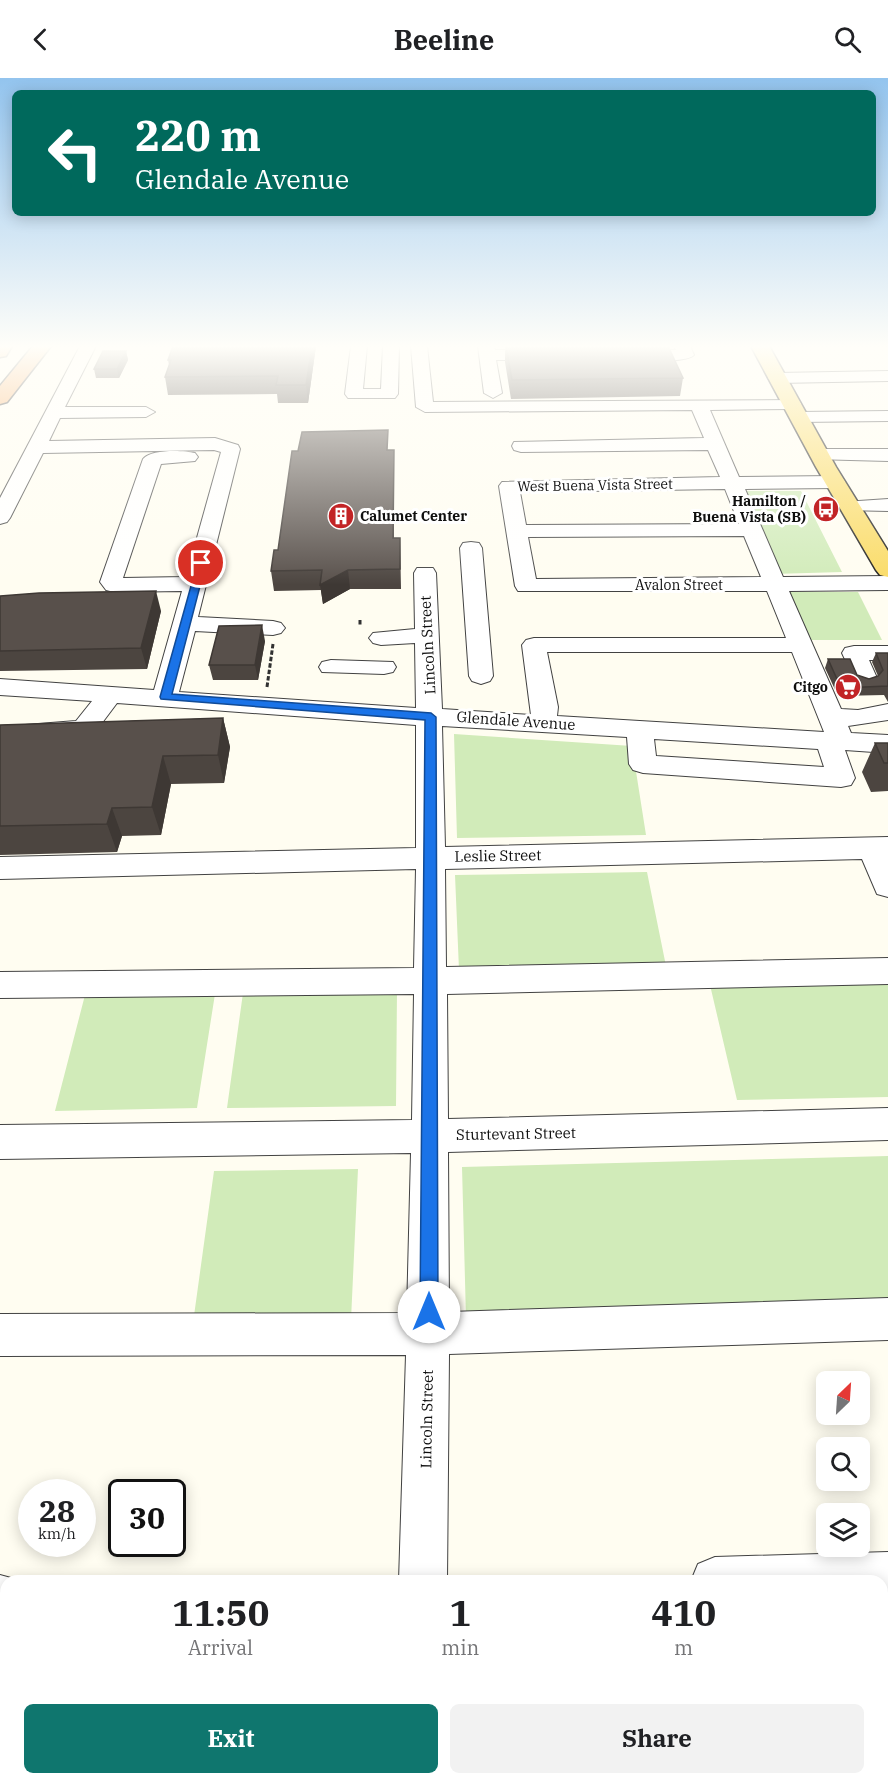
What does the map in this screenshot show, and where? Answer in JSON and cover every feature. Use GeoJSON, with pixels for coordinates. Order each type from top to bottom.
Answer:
{"type":"FeatureCollection","features":[{"type":"Feature","properties":{"kind":"main road"},"geometry":{"type":"LineString","coordinates":[[804,426],[835,483],[886,561]]}},
{"type":"Feature","properties":{"kind":"street"},"geometry":{"type":"LineString","coordinates":[[0,518],[47,426]]}},
{"type":"Feature","properties":{"kind":"street"},"geometry":{"type":"LineString","coordinates":[[640,729],[643,764],[841,778],[834,733],[800,645],[707,426]]}},
{"type":"Feature","properties":{"kind":"street"},"geometry":{"type":"LineString","coordinates":[[36,447],[215,444],[229,452]]}},
{"type":"Feature","properties":{"kind":"street"},"geometry":{"type":"LineString","coordinates":[[521,446],[715,444]]}},
{"type":"Feature","properties":{"kind":"street"},"geometry":{"type":"LineString","coordinates":[[165,697],[229,452]]}},
{"type":"Feature","properties":{"kind":"street"},"geometry":{"type":"LineString","coordinates":[[196,584],[114,585],[111,582],[153,459],[229,452]]}},
{"type":"Feature","properties":{"kind":"street"},"geometry":{"type":"LineString","coordinates":[[820,455],[888,454]]}},
{"type":"Feature","properties":{"kind":"street","name":"West Buena Vista Street"},"geometry":{"type":"LineString","coordinates":[[516,531],[509,486],[835,483]]}},
{"type":"Feature","properties":{"kind":"street"},"geometry":{"type":"LineString","coordinates":[[851,506],[888,505]]}},
{"type":"Feature","properties":{"kind":"street"},"geometry":{"type":"LineString","coordinates":[[516,531],[751,530]]}},
{"type":"Feature","properties":{"kind":"street","name":"Avalon Street"},"geometry":{"type":"LineString","coordinates":[[516,531],[526,586],[888,583]]}},
{"type":"Feature","properties":{"kind":"street"},"geometry":{"type":"LineString","coordinates":[[471,548],[481,676]]}},
{"type":"Feature","properties":{"kind":"street","name":"Lincoln Street"},"geometry":{"type":"LineString","coordinates":[[423,1575],[429,1334],[431,858],[429,732],[431,717],[425,581],[476,589]]}},
{"type":"Feature","properties":{"kind":"street"},"geometry":{"type":"LineString","coordinates":[[185,623],[273,632]]}},
{"type":"Feature","properties":{"kind":"street"},"geometry":{"type":"LineString","coordinates":[[381,638],[427,635]]}},
{"type":"Feature","properties":{"kind":"street"},"geometry":{"type":"LineString","coordinates":[[543,723],[545,707],[534,645],[800,645]]}},
{"type":"Feature","properties":{"kind":"street"},"geometry":{"type":"LineString","coordinates":[[824,654],[874,683],[858,718],[834,733]]}},
{"type":"Feature","properties":{"kind":"street"},"geometry":{"type":"LineString","coordinates":[[331,667],[384,667]]}},
{"type":"Feature","properties":{"kind":"street","name":"Glendale Avenue"},"geometry":{"type":"LineString","coordinates":[[0,687],[640,729],[834,733],[888,744]]}},
{"type":"Feature","properties":{"kind":"street"},"geometry":{"type":"LineString","coordinates":[[0,736],[84,729],[111,694]]}},
{"type":"Feature","properties":{"kind":"street"},"geometry":{"type":"LineString","coordinates":[[880,848],[888,886]]}},
{"type":"Feature","properties":{"kind":"street","name":"Leslie Street"},"geometry":{"type":"LineString","coordinates":[[0,868],[880,848]]}},
{"type":"Feature","properties":{"kind":"street"},"geometry":{"type":"LineString","coordinates":[[0,966],[44,966]]}},
{"type":"Feature","properties":{"kind":"street"},"geometry":{"type":"LineString","coordinates":[[0,985],[430,981],[888,971]]}},
{"type":"Feature","properties":{"kind":"street","name":"Sturtevant Street"},"geometry":{"type":"LineString","coordinates":[[0,1142],[430,1136],[888,1124]]}},
{"type":"Feature","properties":{"kind":"street"},"geometry":{"type":"LineString","coordinates":[[0,1335],[429,1334],[888,1319]]}},
{"type":"Feature","properties":{"kind":"path"},"geometry":{"type":"LineString","coordinates":[[360,620],[360,626]]}},
{"type":"Feature","properties":{"kind":"path"},"geometry":{"type":"LineString","coordinates":[[267,690],[273,632]]}},
{"type":"Feature","properties":{"kind":"green space"},"geometry":{"type":"Polygon","coordinates":[[[738,491],[801,491],[842,572],[773,574],[738,491]]]}},
{"type":"Feature","properties":{"kind":"green space"},"geometry":{"type":"Polygon","coordinates":[[[784,592],[858,592],[882,640],[804,640],[784,592]]]}},
{"type":"Feature","properties":{"kind":"green space"},"geometry":{"type":"Polygon","coordinates":[[[454,734],[632,746],[646,835],[457,838],[454,734]]]}},
{"type":"Feature","properties":{"kind":"green space"},"geometry":{"type":"Polygon","coordinates":[[[647,872],[666,966],[459,970],[455,875],[647,872]]]}},
{"type":"Feature","properties":{"kind":"green space"},"geometry":{"type":"Polygon","coordinates":[[[888,982],[888,1097],[737,1100],[710,985],[888,982]]]}},
{"type":"Feature","properties":{"kind":"green space"},"geometry":{"type":"Polygon","coordinates":[[[397,991],[396,1106],[227,1108],[243,993],[397,991]]]}},
{"type":"Feature","properties":{"kind":"green space"},"geometry":{"type":"Polygon","coordinates":[[[215,994],[197,1108],[55,1111],[85,995],[215,994]]]}},
{"type":"Feature","properties":{"kind":"green space"},"geometry":{"type":"Polygon","coordinates":[[[888,1156],[888,1302],[466,1318],[462,1167],[888,1156]]]}},
{"type":"Feature","properties":{"kind":"green space"},"geometry":{"type":"Polygon","coordinates":[[[358,1169],[351,1320],[193,1323],[214,1171],[358,1169]]]}},
{"type":"Feature","properties":{"kind":"building","name":"Calumet Center"},"geometry":{"type":"Polygon","coordinates":[[[388,430],[387,450],[394,450],[393,538],[400,538],[400,569],[348,570],[320,585],[322,570],[271,571],[274,550],[278,550],[292,451],[298,451],[302,432],[388,430]]]}},
{"type":"Feature","properties":{"kind":"building"},"geometry":{"type":"Polygon","coordinates":[[[156,591],[141,648],[0,651],[0,596],[156,591]]]}},
{"type":"Feature","properties":{"kind":"building"},"geometry":{"type":"Polygon","coordinates":[[[262,625],[255,665],[209,665],[219,626],[262,625]]]}},
{"type":"Feature","properties":{"kind":"building"},"geometry":{"type":"Polygon","coordinates":[[[876,653],[888,653],[888,686],[841,688],[828,659],[850,659],[857,675],[869,679],[878,676],[883,670],[876,653]]]}},
{"type":"Feature","properties":{"kind":"building"},"geometry":{"type":"Polygon","coordinates":[[[223,718],[218,755],[163,756],[152,807],[112,808],[107,824],[0,826],[0,725],[223,718]]]}},
{"type":"Feature","properties":{"kind":"building"},"geometry":{"type":"Polygon","coordinates":[[[875,743],[888,743],[888,763],[884,763],[875,743]]]}},
{"type":"Feature","properties":{"kind":"place","name":"Hamilton / Buena Vista (SB)"},"geometry":{"type":"Point","coordinates":[826,509]}},
{"type":"Feature","properties":{"kind":"place","name":"Calumet Center"},"geometry":{"type":"Point","coordinates":[341,516]}},
{"type":"Feature","properties":{"kind":"place","name":"Citgo"},"geometry":{"type":"Point","coordinates":[848,687]}},
{"type":"Feature","properties":{"kind":"route"},"geometry":{"type":"LineString","coordinates":[[201,563],[165,697],[431,717],[429,732],[431,858],[429,1312]]}}]}
